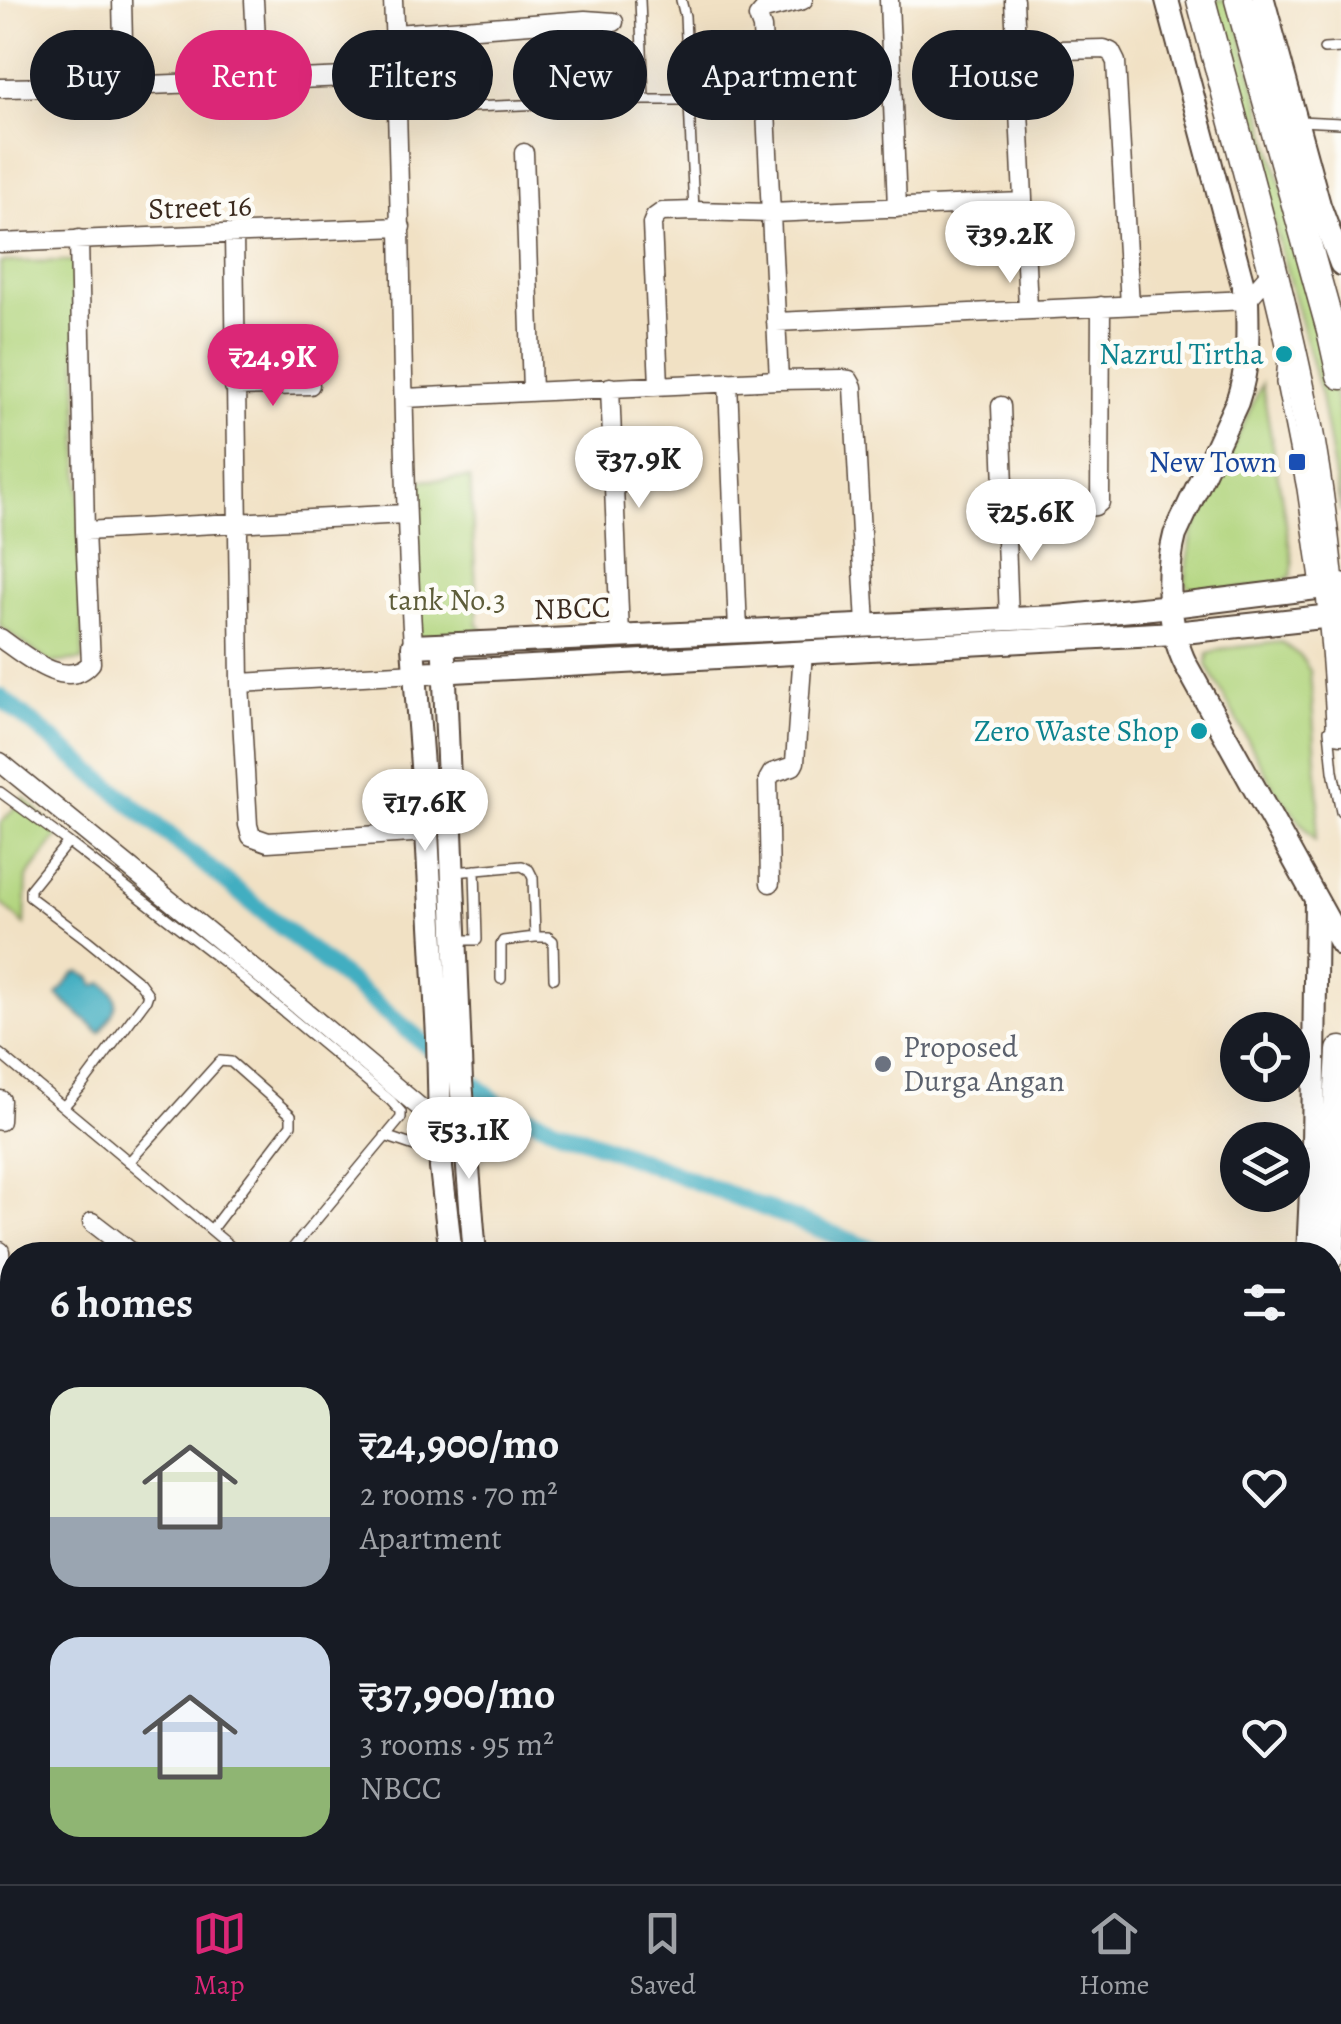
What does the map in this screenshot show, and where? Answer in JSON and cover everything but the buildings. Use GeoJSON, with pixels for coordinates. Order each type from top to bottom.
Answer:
{"type":"FeatureCollection","features":[{"type":"Feature","properties":{"kind":"main road"},"geometry":{"type":"LineString","coordinates":[[1201,0],[1287,328],[1307,422],[1329,586],[1335,727]]}},
{"type":"Feature","properties":{"kind":"main road"},"geometry":{"type":"LineString","coordinates":[[1239,0],[1336,337],[1341,374]]}},
{"type":"Feature","properties":{"kind":"main road"},"geometry":{"type":"LineString","coordinates":[[1331,1242],[1341,1051]]}},
{"type":"Feature","properties":{"kind":"street"},"geometry":{"type":"LineString","coordinates":[[122,0],[123,30]]}},
{"type":"Feature","properties":{"kind":"street"},"geometry":{"type":"LineString","coordinates":[[254,0],[256,30]]}},
{"type":"Feature","properties":{"kind":"street"},"geometry":{"type":"LineString","coordinates":[[393,0],[395,30]]}},
{"type":"Feature","properties":{"kind":"street"},"geometry":{"type":"LineString","coordinates":[[746,0],[762,28],[779,380]]}},
{"type":"Feature","properties":{"kind":"street"},"geometry":{"type":"LineString","coordinates":[[758,16],[764,10],[802,0]]}},
{"type":"Feature","properties":{"kind":"street"},"geometry":{"type":"LineString","coordinates":[[889,0],[897,208]]}},
{"type":"Feature","properties":{"kind":"street"},"geometry":{"type":"LineString","coordinates":[[1014,0],[1015,30]]}},
{"type":"Feature","properties":{"kind":"street"},"geometry":{"type":"LineString","coordinates":[[1167,0],[1247,300],[1248,350],[1238,402],[1170,556],[1175,633],[1180,654],[1341,944]]}},
{"type":"Feature","properties":{"kind":"street"},"geometry":{"type":"LineString","coordinates":[[1263,0],[1318,205],[1341,264]]}},
{"type":"Feature","properties":{"kind":"street"},"geometry":{"type":"LineString","coordinates":[[449,30],[585,20],[614,22]]}},
{"type":"Feature","properties":{"kind":"street"},"geometry":{"type":"LineString","coordinates":[[1074,50],[1104,49],[1111,52],[1116,62],[1130,304]]}},
{"type":"Feature","properties":{"kind":"street"},"geometry":{"type":"LineString","coordinates":[[0,88],[30,88]]}},
{"type":"Feature","properties":{"kind":"street"},"geometry":{"type":"LineString","coordinates":[[397,120],[406,514],[427,832],[449,1036],[448,1122],[441,1155],[450,1242]]}},
{"type":"Feature","properties":{"kind":"street"},"geometry":{"type":"LineString","coordinates":[[1019,120],[1028,309]]}},
{"type":"Feature","properties":{"kind":"street"},"geometry":{"type":"LineString","coordinates":[[524,153],[532,391]]}},
{"type":"Feature","properties":{"kind":"street"},"geometry":{"type":"LineString","coordinates":[[659,385],[652,224],[662,212],[772,213],[1022,202]]}},
{"type":"Feature","properties":{"kind":"street","name":"Street 16"},"geometry":{"type":"LineString","coordinates":[[0,243],[402,227]]}},
{"type":"Feature","properties":{"kind":"street"},"geometry":{"type":"LineString","coordinates":[[234,233],[240,683],[251,836],[268,842],[427,832]]}},
{"type":"Feature","properties":{"kind":"street"},"geometry":{"type":"LineString","coordinates":[[0,638],[46,670],[68,674],[87,669],[92,663],[79,239]]}},
{"type":"Feature","properties":{"kind":"street"},"geometry":{"type":"LineString","coordinates":[[776,322],[1247,300],[1272,271]]}},
{"type":"Feature","properties":{"kind":"street"},"geometry":{"type":"LineString","coordinates":[[1005,510],[1088,507],[1100,502],[1102,306]]}},
{"type":"Feature","properties":{"kind":"street"},"geometry":{"type":"LineString","coordinates":[[406,398],[610,386],[849,380],[853,386],[866,625]]}},
{"type":"Feature","properties":{"kind":"street"},"geometry":{"type":"LineString","coordinates":[[728,382],[738,631]]}},
{"type":"Feature","properties":{"kind":"street"},"geometry":{"type":"LineString","coordinates":[[234,387],[310,384]]}},
{"type":"Feature","properties":{"kind":"street"},"geometry":{"type":"LineString","coordinates":[[610,386],[620,636]]}},
{"type":"Feature","properties":{"kind":"street"},"geometry":{"type":"LineString","coordinates":[[1001,406],[1009,619]]}},
{"type":"Feature","properties":{"kind":"street"},"geometry":{"type":"LineString","coordinates":[[85,532],[406,514]]}},
{"type":"Feature","properties":{"kind":"street","name":"NBCC"},"geometry":{"type":"LineString","coordinates":[[413,646],[1009,619],[1172,606],[1329,586]]}},
{"type":"Feature","properties":{"kind":"street"},"geometry":{"type":"LineString","coordinates":[[240,683],[1175,633],[1329,620]]}},
{"type":"Feature","properties":{"kind":"street"},"geometry":{"type":"LineString","coordinates":[[443,644],[464,871],[449,1036]]}},
{"type":"Feature","properties":{"kind":"street"},"geometry":{"type":"LineString","coordinates":[[770,883],[768,780],[772,773],[795,762],[803,652]]}},
{"type":"Feature","properties":{"kind":"street"},"geometry":{"type":"LineString","coordinates":[[0,762],[448,1122],[472,1242]]}},
{"type":"Feature","properties":{"kind":"street"},"geometry":{"type":"LineString","coordinates":[[1309,1242],[1314,1148],[1316,897]]}},
{"type":"Feature","properties":{"kind":"street"},"geometry":{"type":"LineString","coordinates":[[0,1121],[1,1100]]}},
{"type":"Feature","properties":{"kind":"street"},"geometry":{"type":"LineString","coordinates":[[92,1222],[118,1242]]}},
{"type":"Feature","properties":{"kind":"lane"},"geometry":{"type":"LineString","coordinates":[[640,0],[641,30]]}},
{"type":"Feature","properties":{"kind":"lane"},"geometry":{"type":"LineString","coordinates":[[681,0],[686,30]]}},
{"type":"Feature","properties":{"kind":"lane"},"geometry":{"type":"LineString","coordinates":[[1324,49],[1341,48]]}},
{"type":"Feature","properties":{"kind":"lane"},"geometry":{"type":"LineString","coordinates":[[691,120],[694,211]]}},
{"type":"Feature","properties":{"kind":"lane"},"geometry":{"type":"LineString","coordinates":[[1295,121],[1341,123]]}},
{"type":"Feature","properties":{"kind":"lane"},"geometry":{"type":"LineString","coordinates":[[1335,727],[1332,772],[1341,812]]}},
{"type":"Feature","properties":{"kind":"lane"},"geometry":{"type":"LineString","coordinates":[[0,792],[225,963],[391,1100],[400,1112],[401,1118],[298,1242]]}},
{"type":"Feature","properties":{"kind":"lane"},"geometry":{"type":"LineString","coordinates":[[64,1106],[148,994],[100,950],[30,897],[30,888],[68,842]]}},
{"type":"Feature","properties":{"kind":"lane"},"geometry":{"type":"LineString","coordinates":[[464,871],[522,866],[529,870],[533,878],[535,937]]}},
{"type":"Feature","properties":{"kind":"lane"},"geometry":{"type":"LineString","coordinates":[[502,980],[504,941],[535,937],[548,937],[552,942],[554,978]]}},
{"type":"Feature","properties":{"kind":"lane"},"geometry":{"type":"LineString","coordinates":[[0,1054],[226,1242]]}},
{"type":"Feature","properties":{"kind":"lane"},"geometry":{"type":"LineString","coordinates":[[129,1162],[220,1060],[231,1062],[292,1114],[293,1120],[212,1230]]}},
{"type":"Feature","properties":{"kind":"lane"},"geometry":{"type":"LineString","coordinates":[[385,1136],[441,1155]]}},
{"type":"Feature","properties":{"kind":"green space"},"geometry":{"type":"Polygon","coordinates":[[[1212,0],[1232,0],[1327,357],[1341,424],[1341,512],[1321,396],[1212,0]]]}},
{"type":"Feature","properties":{"kind":"green space"},"geometry":{"type":"Polygon","coordinates":[[[75,261],[83,660],[50,663],[0,626],[0,262],[75,261]]]}},
{"type":"Feature","properties":{"kind":"green space"},"geometry":{"type":"Polygon","coordinates":[[[1262,384],[1293,564],[1291,576],[1276,585],[1205,593],[1191,590],[1185,582],[1192,535],[1262,384]]]}},
{"type":"Feature","properties":{"kind":"green space","name":"tank No.3"},"geometry":{"type":"Polygon","coordinates":[[[470,478],[478,625],[488,635],[418,645],[413,481],[470,478]]]}},
{"type":"Feature","properties":{"kind":"green space"},"geometry":{"type":"Polygon","coordinates":[[[1281,642],[1300,656],[1310,671],[1319,804],[1315,840],[1275,790],[1207,665],[1208,654],[1220,649],[1281,642]]]}},
{"type":"Feature","properties":{"kind":"green space"},"geometry":{"type":"Polygon","coordinates":[[[24,797],[60,833],[27,877],[25,925],[0,902],[0,824],[24,797]]]}},
{"type":"Feature","properties":{"kind":"water"},"geometry":{"type":"Polygon","coordinates":[[[80,972],[91,978],[94,986],[103,983],[116,1001],[100,1033],[57,995],[80,972]]]}},
{"type":"Feature","properties":{"kind":"waterway"},"geometry":{"type":"LineString","coordinates":[[0,697],[502,1107],[853,1242]]}},
{"type":"Feature","properties":{"kind":"place","name":"Nazrul Tirtha"},"geometry":{"type":"Point","coordinates":[1284,354]}},
{"type":"Feature","properties":{"kind":"place","name":"New Town"},"geometry":{"type":"Point","coordinates":[1297,462]}},
{"type":"Feature","properties":{"kind":"place","name":"Zero Waste Shop"},"geometry":{"type":"Point","coordinates":[1199,731]}},
{"type":"Feature","properties":{"kind":"place","name":"Proposed Durga Angan"},"geometry":{"type":"Point","coordinates":[883,1064]}}]}
